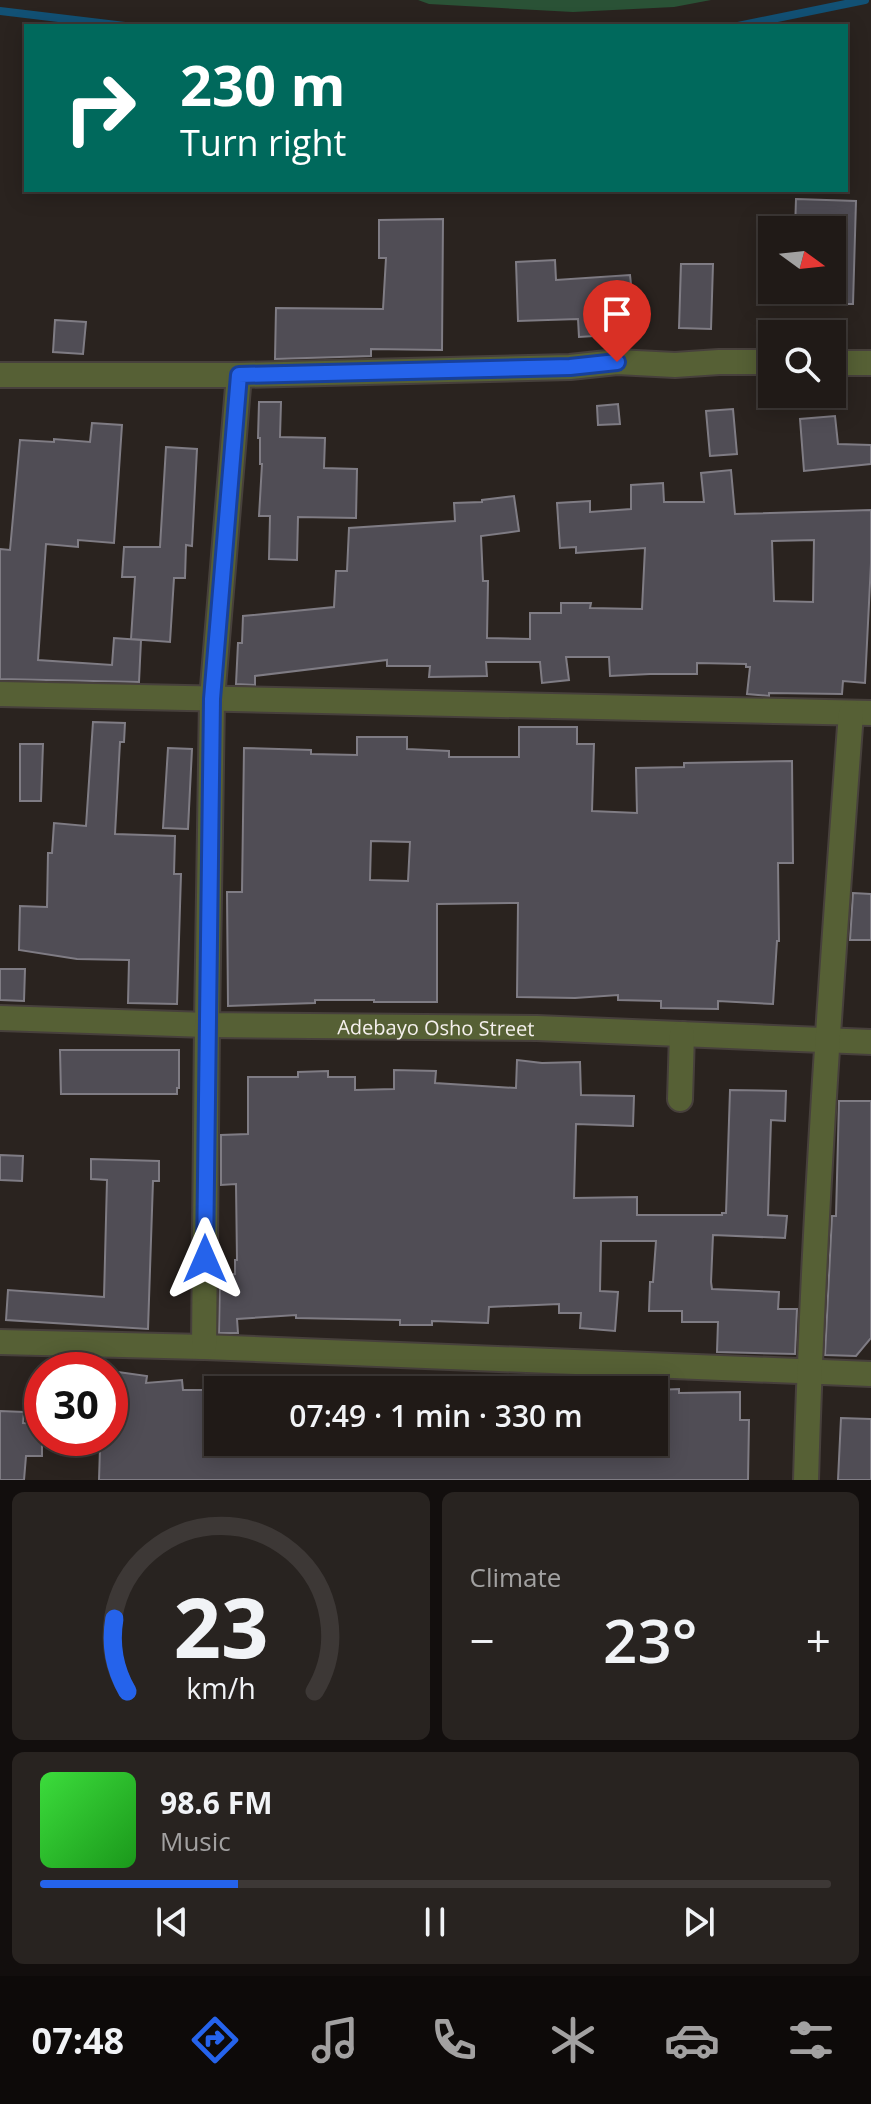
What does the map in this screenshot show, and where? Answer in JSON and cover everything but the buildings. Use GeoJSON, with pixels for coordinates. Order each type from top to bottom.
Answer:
{"type":"FeatureCollection","features":[{"type":"Feature","properties":{"kind":"street"},"geometry":{"type":"LineString","coordinates":[[0,375],[239,375],[570,367],[617,362],[675,365],[758,362]]}},
{"type":"Feature","properties":{"kind":"street"},"geometry":{"type":"LineString","coordinates":[[846,363],[871,363]]}},
{"type":"Feature","properties":{"kind":"street"},"geometry":{"type":"LineString","coordinates":[[204,1347],[212,699],[239,375]]}},
{"type":"Feature","properties":{"kind":"street"},"geometry":{"type":"LineString","coordinates":[[0,694],[861,713],[826,1040],[806,1480]]}},
{"type":"Feature","properties":{"kind":"street","name":"Adebayo Osho Street"},"geometry":{"type":"LineString","coordinates":[[0,1018],[207,1025],[537,1028],[871,1042]]}},
{"type":"Feature","properties":{"kind":"street"},"geometry":{"type":"LineString","coordinates":[[680,1099],[682,1034]]}},
{"type":"Feature","properties":{"kind":"street"},"geometry":{"type":"LineString","coordinates":[[0,1342],[204,1347],[871,1374]]}},
{"type":"Feature","properties":{"kind":"green space"},"geometry":{"type":"Polygon","coordinates":[[[418,0],[711,0],[674,7],[573,12],[429,4],[418,0]]]}},
{"type":"Feature","properties":{"kind":"waterway"},"geometry":{"type":"LineString","coordinates":[[748,24],[865,0]]}},
{"type":"Feature","properties":{"kind":"waterway"},"geometry":{"type":"LineString","coordinates":[[0,11],[108,24]]}},
{"type":"Feature","properties":{"kind":"route"},"geometry":{"type":"LineString","coordinates":[[205,1259],[212,699],[239,375],[570,367],[617,362]]}}]}
